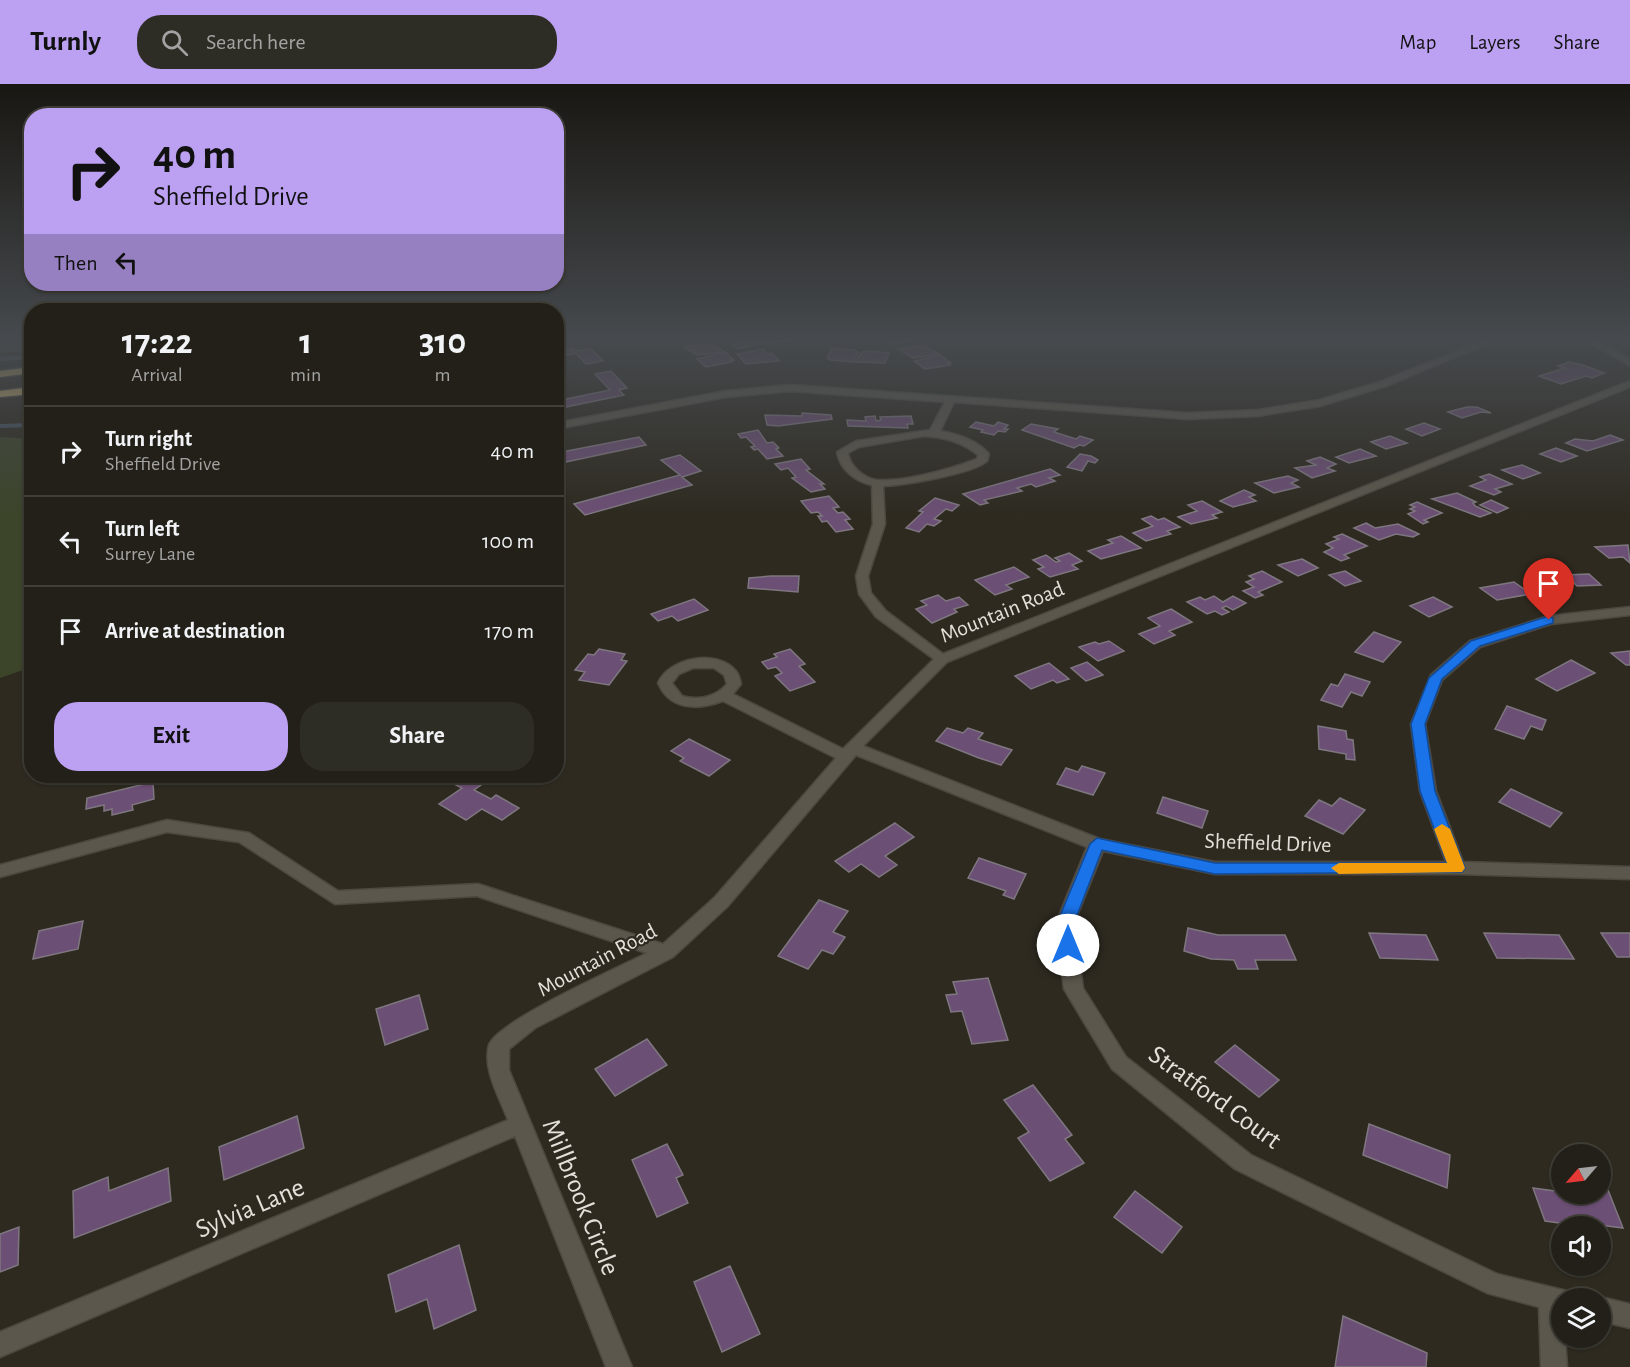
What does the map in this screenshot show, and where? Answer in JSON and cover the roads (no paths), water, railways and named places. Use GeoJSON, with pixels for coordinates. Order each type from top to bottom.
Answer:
{"type":"FeatureCollection","features":[{"type":"Feature","properties":{"kind":"street"},"geometry":{"type":"LineString","coordinates":[[564,424],[711,397]]}},
{"type":"Feature","properties":{"kind":"street"},"geometry":{"type":"LineString","coordinates":[[926,397],[1188,416],[1258,413],[1320,403],[1340,397]]}},
{"type":"Feature","properties":{"kind":"street","name":"Mountain Road"},"geometry":{"type":"LineString","coordinates":[[499,1046],[528,1022],[666,952],[721,903],[849,752],[942,659],[1598,397]]}},
{"type":"Feature","properties":{"kind":"street"},"geometry":{"type":"LineString","coordinates":[[934,433],[951,399]]}},
{"type":"Feature","properties":{"kind":"street"},"geometry":{"type":"LineString","coordinates":[[934,433],[971,443],[984,454],[982,461],[967,468],[877,483],[859,477],[842,460],[842,452],[856,444],[934,433]]}},
{"type":"Feature","properties":{"kind":"street"},"geometry":{"type":"LineString","coordinates":[[877,483],[879,524],[862,576],[865,594],[881,614],[942,659]]}},
{"type":"Feature","properties":{"kind":"street"},"geometry":{"type":"LineString","coordinates":[[1457,868],[1428,791],[1418,724],[1436,678],[1475,644],[1549,620],[1630,611]]}},
{"type":"Feature","properties":{"kind":"street","name":"Sheffield Drive"},"geometry":{"type":"LineString","coordinates":[[724,696],[849,752],[1097,844],[1215,868],[1457,868],[1630,873]]}},
{"type":"Feature","properties":{"kind":"street"},"geometry":{"type":"LineString","coordinates":[[0,871],[167,826],[243,837],[335,898],[478,890],[666,952]]}},
{"type":"Feature","properties":{"kind":"street","name":"Stratford Court"},"geometry":{"type":"LineString","coordinates":[[1097,844],[1065,923],[1074,989],[1119,1063],[1243,1162],[1495,1284],[1551,1298]]}},
{"type":"Feature","properties":{"kind":"street","name":"Millbrook Circle"},"geometry":{"type":"LineString","coordinates":[[499,1046],[499,1070],[619,1367]]}},
{"type":"Feature","properties":{"kind":"street","name":"Sylvia Lane"},"geometry":{"type":"LineString","coordinates":[[0,1345],[521,1124]]}},
{"type":"Feature","properties":{"kind":"street"},"geometry":{"type":"LineString","coordinates":[[1611,1312],[1630,1316]]}},
{"type":"Feature","properties":{"kind":"street"},"geometry":{"type":"LineString","coordinates":[[1554,1367],[1555,1348]]}},
{"type":"Feature","properties":{"kind":"waterway"},"geometry":{"type":"LineString","coordinates":[[0,426],[24,425]]}}]}
